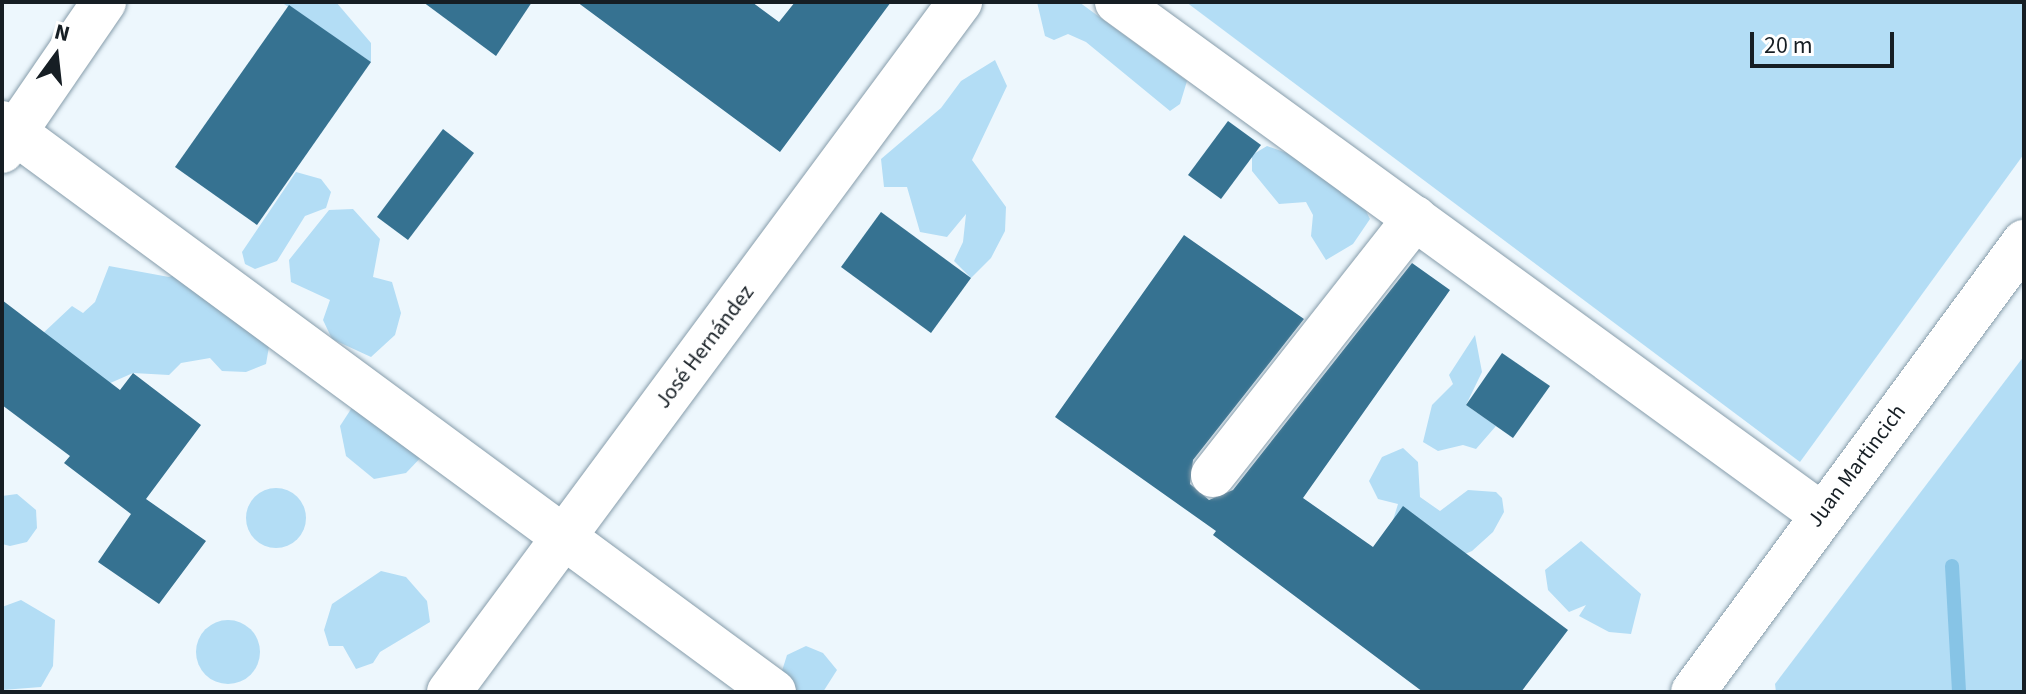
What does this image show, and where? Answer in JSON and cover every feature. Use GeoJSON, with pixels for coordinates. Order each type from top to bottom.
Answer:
{"type":"FeatureCollection","features":[{"type":"Feature","properties":{"kind":"street"},"geometry":{"type":"LineString","coordinates":[[104,2],[6,136],[564,537],[774,692]]}},
{"type":"Feature","properties":{"kind":"street","name":"José Hernández"},"geometry":{"type":"LineString","coordinates":[[449,692],[960,2]]}},
{"type":"Feature","properties":{"kind":"street"},"geometry":{"type":"LineString","coordinates":[[1117,2],[1821,514]]}},
{"type":"Feature","properties":{"kind":"street"},"geometry":{"type":"LineString","coordinates":[[1213,475],[1415,218]]}},
{"type":"Feature","properties":{"kind":"street","name":"Juan Martincich"},"geometry":{"type":"LineString","coordinates":[[1693,692],[2024,242]]}},
{"type":"Feature","properties":{"kind":"shaded area"},"geometry":{"type":"Polygon","coordinates":[[[281,2],[336,2],[371,43],[371,62],[281,2]]]}},
{"type":"Feature","properties":{"kind":"shaded area"},"geometry":{"type":"Polygon","coordinates":[[[1037,2],[1079,2],[1187,81],[1180,104],[1170,111],[1086,42],[1068,34],[1054,40],[1045,36],[1037,2]]]}},
{"type":"Feature","properties":{"kind":"shaded area"},"geometry":{"type":"Polygon","coordinates":[[[1186,2],[2024,2],[2024,154],[1800,462],[1186,2]]]}},
{"type":"Feature","properties":{"kind":"shaded area"},"geometry":{"type":"Polygon","coordinates":[[[995,60],[1007,86],[972,160],[1006,207],[1005,231],[991,258],[971,278],[954,261],[963,242],[966,214],[947,237],[920,232],[907,187],[884,187],[881,159],[941,108],[961,81],[995,60]]]}},
{"type":"Feature","properties":{"kind":"shaded area"},"geometry":{"type":"Polygon","coordinates":[[[1267,146],[1287,153],[1364,207],[1370,219],[1353,244],[1326,260],[1311,236],[1313,215],[1306,202],[1279,204],[1252,171],[1252,155],[1267,146]]]}},
{"type":"Feature","properties":{"kind":"shaded area"},"geometry":{"type":"Polygon","coordinates":[[[296,172],[321,179],[331,192],[326,208],[305,216],[277,261],[255,269],[245,264],[242,252],[296,172]]]}},
{"type":"Feature","properties":{"kind":"shaded area"},"geometry":{"type":"Polygon","coordinates":[[[353,209],[380,239],[373,277],[392,282],[401,313],[395,335],[371,357],[332,339],[323,320],[330,300],[291,282],[289,260],[329,210],[353,209]]]}},
{"type":"Feature","properties":{"kind":"shaded area"},"geometry":{"type":"Polygon","coordinates":[[[109,266],[169,277],[190,269],[271,335],[266,364],[246,372],[222,371],[210,358],[181,363],[169,375],[133,373],[99,388],[40,336],[72,306],[83,313],[95,302],[109,266]]]}},
{"type":"Feature","properties":{"kind":"shaded area"},"geometry":{"type":"Polygon","coordinates":[[[1475,335],[1482,372],[1466,405],[1496,426],[1476,449],[1463,445],[1438,451],[1423,442],[1432,405],[1453,384],[1449,375],[1475,335]]]}},
{"type":"Feature","properties":{"kind":"shaded area"},"geometry":{"type":"Polygon","coordinates":[[[2024,356],[2024,692],[1776,692],[1775,684],[2024,356]]]}},
{"type":"Feature","properties":{"kind":"shaded area"},"geometry":{"type":"Polygon","coordinates":[[[353,406],[426,452],[406,473],[374,479],[346,456],[340,426],[353,406]]]}},
{"type":"Feature","properties":{"kind":"shaded area"},"geometry":{"type":"Polygon","coordinates":[[[1403,448],[1418,462],[1420,497],[1440,511],[1468,490],[1496,492],[1502,498],[1504,512],[1493,532],[1472,551],[1446,562],[1389,533],[1398,504],[1378,499],[1369,481],[1382,457],[1403,448]]]}},
{"type":"Feature","properties":{"kind":"shaded area"},"geometry":{"type":"Polygon","coordinates":[[[276,488],[287,490],[297,497],[304,507],[304,529],[297,539],[287,546],[276,548],[265,546],[255,539],[248,529],[246,518],[248,507],[255,497],[265,490],[276,488]]]}},
{"type":"Feature","properties":{"kind":"shaded area"},"geometry":{"type":"Polygon","coordinates":[[[17,494],[36,510],[37,528],[27,542],[10,546],[2,544],[2,496],[17,494]]]}},
{"type":"Feature","properties":{"kind":"shaded area"},"geometry":{"type":"Polygon","coordinates":[[[1581,541],[1641,594],[1631,634],[1609,632],[1579,616],[1586,605],[1569,612],[1548,590],[1545,570],[1581,541]]]}},
{"type":"Feature","properties":{"kind":"shaded area"},"geometry":{"type":"Polygon","coordinates":[[[381,571],[406,577],[427,601],[430,622],[380,652],[373,663],[356,669],[343,646],[329,646],[324,630],[332,604],[381,571]]]}},
{"type":"Feature","properties":{"kind":"shaded area"},"geometry":{"type":"Polygon","coordinates":[[[21,600],[55,620],[53,666],[41,687],[2,690],[2,607],[21,600]]]}},
{"type":"Feature","properties":{"kind":"shaded area"},"geometry":{"type":"Polygon","coordinates":[[[222,620],[234,620],[251,629],[258,640],[258,664],[251,675],[234,684],[222,684],[210,679],[201,670],[196,658],[196,646],[201,634],[210,625],[222,620]]]}},
{"type":"Feature","properties":{"kind":"shaded area"},"geometry":{"type":"Polygon","coordinates":[[[806,646],[823,653],[837,670],[823,692],[786,692],[781,674],[787,655],[806,646]]]}},
{"type":"Feature","properties":{"kind":"building"},"geometry":{"type":"Polygon","coordinates":[[[423,2],[532,2],[496,56],[423,2]]]}},
{"type":"Feature","properties":{"kind":"building"},"geometry":{"type":"Polygon","coordinates":[[[577,2],[752,2],[779,22],[795,2],[891,2],[780,152],[577,2]]]}},
{"type":"Feature","properties":{"kind":"building"},"geometry":{"type":"Polygon","coordinates":[[[289,5],[371,62],[257,225],[175,167],[289,5]]]}},
{"type":"Feature","properties":{"kind":"building"},"geometry":{"type":"Polygon","coordinates":[[[1228,121],[1261,145],[1221,199],[1188,175],[1228,121]]]}},
{"type":"Feature","properties":{"kind":"building"},"geometry":{"type":"Polygon","coordinates":[[[443,129],[474,153],[408,240],[377,217],[443,129]]]}},
{"type":"Feature","properties":{"kind":"building"},"geometry":{"type":"Polygon","coordinates":[[[881,212],[971,278],[931,333],[841,267],[881,212]]]}},
{"type":"Feature","properties":{"kind":"building"},"geometry":{"type":"Polygon","coordinates":[[[1184,235],[1304,319],[1193,460],[1190,484],[1209,500],[1233,490],[1412,263],[1450,290],[1303,498],[1373,547],[1403,506],[1568,630],[1521,692],[1423,692],[1213,535],[1216,531],[1055,417],[1184,235]]]}},
{"type":"Feature","properties":{"kind":"building"},"geometry":{"type":"Polygon","coordinates":[[[2,300],[120,390],[133,373],[201,425],[146,499],[206,541],[159,604],[98,562],[131,514],[64,463],[70,456],[2,405],[2,300]]]}},
{"type":"Feature","properties":{"kind":"building"},"geometry":{"type":"Polygon","coordinates":[[[1502,353],[1550,386],[1513,438],[1466,405],[1502,353]]]}},
{"type":"Feature","properties":{"kind":"waterway"},"geometry":{"type":"LineString","coordinates":[[1952,566],[1959,692]]}}]}
